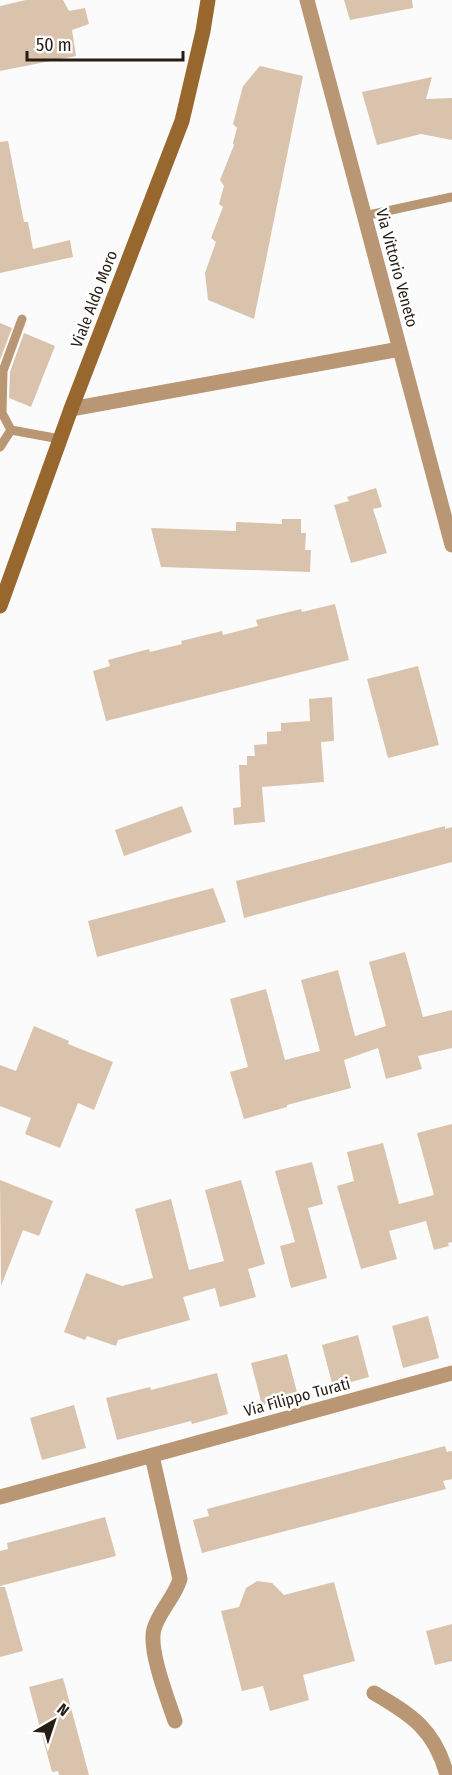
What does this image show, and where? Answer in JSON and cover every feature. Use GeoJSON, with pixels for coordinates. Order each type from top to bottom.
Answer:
{"type":"FeatureCollection","features":[{"type":"Feature","properties":{"kind":"main road","name":"Viale Aldo Moro"},"geometry":{"type":"LineString","coordinates":[[0,606],[3,585],[182,121],[208,0]]}},
{"type":"Feature","properties":{"kind":"street","name":"Via Vittorio Veneto"},"geometry":{"type":"LineString","coordinates":[[307,0],[452,544]]}},
{"type":"Feature","properties":{"kind":"street"},"geometry":{"type":"LineString","coordinates":[[71,409],[400,350]]}},
{"type":"Feature","properties":{"kind":"street","name":"Via Filippo Turati"},"geometry":{"type":"LineString","coordinates":[[0,1497],[452,1373]]}},
{"type":"Feature","properties":{"kind":"street"},"geometry":{"type":"LineString","coordinates":[[152,1456],[180,1579],[177,1589],[159,1616],[153,1631],[152,1647],[175,1721]]}},
{"type":"Feature","properties":{"kind":"street"},"geometry":{"type":"LineString","coordinates":[[374,1693],[418,1721],[432,1737],[443,1759],[447,1775]]}},
{"type":"Feature","properties":{"kind":"lane"},"geometry":{"type":"LineString","coordinates":[[364,216],[452,197]]}},
{"type":"Feature","properties":{"kind":"lane"},"geometry":{"type":"LineString","coordinates":[[11,430],[2,413],[3,371],[22,319]]}},
{"type":"Feature","properties":{"kind":"lane"},"geometry":{"type":"LineString","coordinates":[[11,430],[60,439]]}},
{"type":"Feature","properties":{"kind":"lane"},"geometry":{"type":"LineString","coordinates":[[0,447],[11,430]]}},
{"type":"Feature","properties":{"kind":"building"},"geometry":{"type":"Polygon","coordinates":[[[26,0],[63,0],[69,11],[85,8],[89,24],[72,30],[76,56],[0,71],[0,6],[26,0]]]}},
{"type":"Feature","properties":{"kind":"building"},"geometry":{"type":"Polygon","coordinates":[[[344,0],[412,0],[413,8],[350,20],[344,0]]]}},
{"type":"Feature","properties":{"kind":"building"},"geometry":{"type":"Polygon","coordinates":[[[260,66],[303,76],[254,319],[208,300],[205,273],[216,242],[211,238],[223,207],[219,204],[224,186],[220,180],[234,145],[237,128],[233,124],[243,86],[260,66]]]}},
{"type":"Feature","properties":{"kind":"building"},"geometry":{"type":"Polygon","coordinates":[[[432,77],[426,99],[452,98],[452,140],[421,134],[377,145],[362,92],[432,77]]]}},
{"type":"Feature","properties":{"kind":"building"},"geometry":{"type":"Polygon","coordinates":[[[8,141],[24,222],[28,222],[33,249],[70,240],[73,257],[0,273],[0,142],[8,141]]]}},
{"type":"Feature","properties":{"kind":"building"},"geometry":{"type":"Polygon","coordinates":[[[0,323],[12,328],[0,360],[0,323]]]}},
{"type":"Feature","properties":{"kind":"building"},"geometry":{"type":"Polygon","coordinates":[[[24,333],[55,346],[31,407],[9,398],[10,372],[24,333]]]}},
{"type":"Feature","properties":{"kind":"building"},"geometry":{"type":"Polygon","coordinates":[[[376,488],[382,507],[373,509],[387,553],[351,563],[334,505],[349,501],[347,497],[376,488]]]}},
{"type":"Feature","properties":{"kind":"building"},"geometry":{"type":"Polygon","coordinates":[[[282,519],[301,519],[301,533],[306,533],[305,550],[311,550],[310,572],[161,567],[151,528],[236,531],[236,522],[282,524],[282,519]]]}},
{"type":"Feature","properties":{"kind":"building"},"geometry":{"type":"Polygon","coordinates":[[[335,604],[349,660],[106,721],[93,671],[110,666],[108,660],[149,649],[150,652],[182,644],[181,641],[222,631],[223,635],[258,626],[256,620],[301,609],[302,612],[335,604]]]}},
{"type":"Feature","properties":{"kind":"building"},"geometry":{"type":"Polygon","coordinates":[[[418,666],[439,745],[388,758],[367,679],[418,666]]]}},
{"type":"Feature","properties":{"kind":"building"},"geometry":{"type":"Polygon","coordinates":[[[332,697],[334,741],[321,742],[324,782],[262,787],[265,822],[234,825],[233,808],[241,807],[239,765],[247,765],[247,756],[255,756],[254,745],[267,744],[267,732],[281,731],[281,723],[310,721],[309,699],[332,697]]]}},
{"type":"Feature","properties":{"kind":"building"},"geometry":{"type":"Polygon","coordinates":[[[182,806],[192,832],[124,856],[115,830],[182,806]]]}},
{"type":"Feature","properties":{"kind":"building"},"geometry":{"type":"Polygon","coordinates":[[[445,826],[445,829],[452,827],[452,862],[244,918],[236,881],[445,826]]]}},
{"type":"Feature","properties":{"kind":"building"},"geometry":{"type":"Polygon","coordinates":[[[213,888],[226,922],[97,957],[88,921],[213,888]]]}},
{"type":"Feature","properties":{"kind":"building"},"geometry":{"type":"Polygon","coordinates":[[[405,952],[423,1017],[452,1010],[452,1048],[418,1056],[422,1069],[386,1079],[378,1048],[344,1060],[351,1088],[244,1119],[230,1072],[248,1067],[230,999],[266,989],[285,1060],[320,1051],[301,980],[338,970],[355,1036],[386,1026],[369,962],[405,952]]]}},
{"type":"Feature","properties":{"kind":"building"},"geometry":{"type":"Polygon","coordinates":[[[34,1026],[69,1041],[68,1044],[113,1062],[94,1110],[78,1103],[60,1148],[25,1134],[31,1118],[0,1106],[0,1065],[16,1071],[34,1026]]]}},
{"type":"Feature","properties":{"kind":"building"},"geometry":{"type":"Polygon","coordinates":[[[452,1124],[452,1242],[448,1243],[449,1246],[434,1250],[426,1221],[389,1231],[397,1259],[361,1269],[337,1186],[354,1181],[347,1152],[383,1143],[399,1204],[434,1195],[417,1133],[452,1124]]]}},
{"type":"Feature","properties":{"kind":"building"},"geometry":{"type":"Polygon","coordinates":[[[312,1162],[323,1204],[308,1208],[327,1278],[291,1288],[280,1246],[295,1242],[275,1171],[312,1162]]]}},
{"type":"Feature","properties":{"kind":"building"},"geometry":{"type":"Polygon","coordinates":[[[0,1180],[53,1201],[39,1236],[23,1230],[1,1286],[0,1180]]]}},
{"type":"Feature","properties":{"kind":"building"},"geometry":{"type":"Polygon","coordinates":[[[241,1180],[265,1264],[248,1269],[256,1297],[220,1307],[215,1288],[183,1297],[190,1320],[118,1340],[116,1346],[87,1336],[85,1340],[64,1332],[86,1273],[122,1286],[153,1278],[135,1209],[171,1199],[189,1270],[224,1261],[205,1190],[241,1180]]]}},
{"type":"Feature","properties":{"kind":"building"},"geometry":{"type":"Polygon","coordinates":[[[428,1316],[439,1358],[403,1368],[392,1326],[428,1316]]]}},
{"type":"Feature","properties":{"kind":"building"},"geometry":{"type":"Polygon","coordinates":[[[358,1335],[369,1377],[333,1387],[322,1345],[358,1335]]]}},
{"type":"Feature","properties":{"kind":"building"},"geometry":{"type":"Polygon","coordinates":[[[287,1354],[298,1396],[262,1405],[251,1363],[287,1354]]]}},
{"type":"Feature","properties":{"kind":"building"},"geometry":{"type":"Polygon","coordinates":[[[217,1373],[228,1414],[117,1440],[106,1398],[150,1387],[151,1390],[217,1373]]]}},
{"type":"Feature","properties":{"kind":"building"},"geometry":{"type":"Polygon","coordinates":[[[74,1405],[86,1448],[42,1460],[30,1418],[74,1405]]]}},
{"type":"Feature","properties":{"kind":"building"},"geometry":{"type":"Polygon","coordinates":[[[445,1446],[447,1452],[452,1451],[452,1479],[443,1481],[446,1489],[202,1553],[193,1520],[209,1516],[207,1509],[445,1446]]]}},
{"type":"Feature","properties":{"kind":"building"},"geometry":{"type":"Polygon","coordinates":[[[105,1517],[116,1556],[0,1586],[0,1551],[8,1549],[7,1543],[105,1517]]]}},
{"type":"Feature","properties":{"kind":"building"},"geometry":{"type":"Polygon","coordinates":[[[257,1581],[272,1583],[284,1595],[334,1582],[355,1661],[303,1675],[309,1700],[270,1711],[263,1686],[242,1691],[221,1611],[239,1607],[246,1588],[257,1581]]]}},
{"type":"Feature","properties":{"kind":"building"},"geometry":{"type":"Polygon","coordinates":[[[0,1587],[5,1587],[23,1651],[0,1657],[0,1587]]]}},
{"type":"Feature","properties":{"kind":"building"},"geometry":{"type":"Polygon","coordinates":[[[452,1624],[452,1661],[435,1665],[426,1631],[452,1624]]]}},
{"type":"Feature","properties":{"kind":"building"},"geometry":{"type":"Polygon","coordinates":[[[63,1678],[89,1775],[59,1775],[58,1771],[52,1772],[29,1687],[63,1678]]]}}]}
